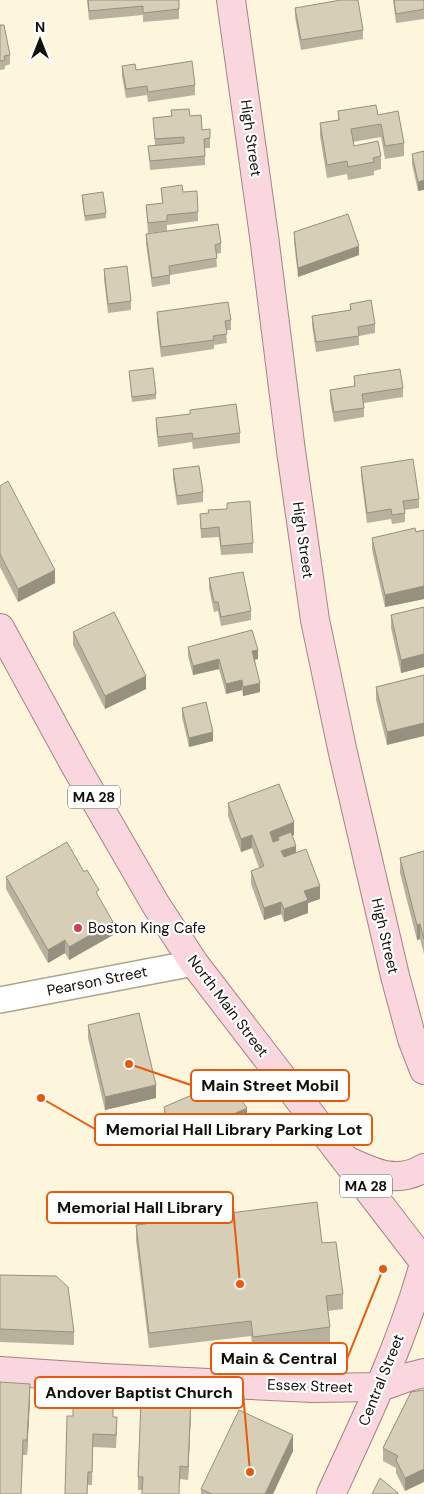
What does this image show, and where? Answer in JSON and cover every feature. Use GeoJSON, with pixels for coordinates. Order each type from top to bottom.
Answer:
{"type":"FeatureCollection","features":[{"type":"Feature","properties":{"kind":"main road","name":"High Street"},"geometry":{"type":"LineString","coordinates":[[231,0],[264,236],[294,479],[316,620],[343,753],[394,976],[412,1039],[424,1070]]}},
{"type":"Feature","properties":{"kind":"main road","name":"North Main Street"},"geometry":{"type":"LineString","coordinates":[[0,628],[76,767],[156,905],[194,962],[424,1263]]}},
{"type":"Feature","properties":{"kind":"main road"},"geometry":{"type":"LineString","coordinates":[[346,1160],[372,1172],[388,1176],[412,1175],[424,1168]]}},
{"type":"Feature","properties":{"kind":"main road","name":"Central Street"},"geometry":{"type":"LineString","coordinates":[[331,1494],[380,1387],[416,1292],[424,1263]]}},
{"type":"Feature","properties":{"kind":"main road","name":"Essex Street"},"geometry":{"type":"LineString","coordinates":[[0,1371],[312,1388],[380,1387],[424,1373]]}},
{"type":"Feature","properties":{"kind":"street","name":"Pearson Street"},"geometry":{"type":"LineString","coordinates":[[0,1000],[194,962]]}},
{"type":"Feature","properties":{"kind":"building"},"geometry":{"type":"Polygon","coordinates":[[[88,0],[179,0],[179,9],[143,13],[143,6],[89,11],[88,0]]]}},
{"type":"Feature","properties":{"kind":"building"},"geometry":{"type":"Polygon","coordinates":[[[341,0],[358,0],[363,30],[301,40],[295,8],[341,0]]]}},
{"type":"Feature","properties":{"kind":"building"},"geometry":{"type":"Polygon","coordinates":[[[394,0],[424,0],[424,9],[396,14],[394,0]]]}},
{"type":"Feature","properties":{"kind":"building"},"geometry":{"type":"Polygon","coordinates":[[[0,25],[4,25],[10,55],[4,56],[5,60],[0,61],[0,25]]]}},
{"type":"Feature","properties":{"kind":"building"},"geometry":{"type":"Polygon","coordinates":[[[192,61],[195,85],[148,92],[147,86],[126,89],[122,66],[135,64],[136,70],[192,61]]]}},
{"type":"Feature","properties":{"kind":"building"},"geometry":{"type":"Polygon","coordinates":[[[376,105],[378,115],[398,111],[404,143],[385,146],[381,124],[351,129],[354,146],[378,141],[381,156],[373,158],[374,162],[348,167],[347,161],[327,165],[320,123],[339,120],[338,111],[376,105]]]}},
{"type":"Feature","properties":{"kind":"building"},"geometry":{"type":"Polygon","coordinates":[[[189,109],[190,116],[201,115],[202,130],[210,129],[210,138],[204,139],[205,156],[150,161],[148,146],[184,143],[184,137],[155,139],[153,118],[172,116],[171,110],[189,109]]]}},
{"type":"Feature","properties":{"kind":"building"},"geometry":{"type":"Polygon","coordinates":[[[424,151],[424,180],[418,182],[412,154],[424,151]]]}},
{"type":"Feature","properties":{"kind":"building"},"geometry":{"type":"Polygon","coordinates":[[[182,185],[183,192],[197,191],[198,212],[167,215],[167,221],[148,223],[146,205],[163,203],[161,188],[182,185]]]}},
{"type":"Feature","properties":{"kind":"building"},"geometry":{"type":"Polygon","coordinates":[[[103,192],[106,213],[85,216],[82,195],[103,192]]]}},
{"type":"Feature","properties":{"kind":"building"},"geometry":{"type":"Polygon","coordinates":[[[348,214],[359,246],[298,268],[294,232],[348,214]]]}},
{"type":"Feature","properties":{"kind":"building"},"geometry":{"type":"Polygon","coordinates":[[[218,224],[221,243],[215,245],[217,258],[169,266],[170,275],[152,278],[146,234],[218,224]]]}},
{"type":"Feature","properties":{"kind":"building"},"geometry":{"type":"Polygon","coordinates":[[[127,266],[131,301],[108,304],[104,269],[127,266]]]}},
{"type":"Feature","properties":{"kind":"building"},"geometry":{"type":"Polygon","coordinates":[[[371,300],[375,324],[358,327],[359,336],[316,342],[312,316],[351,310],[350,304],[371,300]]]}},
{"type":"Feature","properties":{"kind":"building"},"geometry":{"type":"Polygon","coordinates":[[[228,302],[231,320],[225,321],[227,334],[213,336],[214,340],[161,347],[157,312],[228,302]]]}},
{"type":"Feature","properties":{"kind":"building"},"geometry":{"type":"Polygon","coordinates":[[[153,368],[156,394],[132,397],[129,371],[153,368]]]}},
{"type":"Feature","properties":{"kind":"building"},"geometry":{"type":"Polygon","coordinates":[[[400,369],[403,388],[362,394],[364,408],[334,412],[330,390],[355,386],[354,376],[400,369]]]}},
{"type":"Feature","properties":{"kind":"building"},"geometry":{"type":"Polygon","coordinates":[[[236,404],[240,433],[193,439],[192,433],[158,437],[156,418],[190,414],[190,410],[236,404]]]}},
{"type":"Feature","properties":{"kind":"building"},"geometry":{"type":"Polygon","coordinates":[[[413,459],[419,499],[403,501],[405,513],[392,515],[391,509],[367,513],[361,467],[413,459]]]}},
{"type":"Feature","properties":{"kind":"building"},"geometry":{"type":"Polygon","coordinates":[[[199,466],[203,492],[177,496],[173,469],[199,466]]]}},
{"type":"Feature","properties":{"kind":"building"},"geometry":{"type":"Polygon","coordinates":[[[8,481],[55,570],[18,589],[0,554],[0,486],[8,481]]]}},
{"type":"Feature","properties":{"kind":"building"},"geometry":{"type":"Polygon","coordinates":[[[250,501],[253,543],[221,546],[219,527],[201,529],[200,514],[209,513],[208,510],[227,509],[227,503],[250,501]]]}},
{"type":"Feature","properties":{"kind":"building"},"geometry":{"type":"Polygon","coordinates":[[[415,528],[416,532],[424,530],[424,586],[385,595],[372,538],[415,528]]]}},
{"type":"Feature","properties":{"kind":"building"},"geometry":{"type":"Polygon","coordinates":[[[243,572],[251,611],[221,617],[218,602],[214,602],[209,578],[243,572]]]}},
{"type":"Feature","properties":{"kind":"building"},"geometry":{"type":"Polygon","coordinates":[[[424,607],[424,654],[401,660],[391,615],[424,607]]]}},
{"type":"Feature","properties":{"kind":"building"},"geometry":{"type":"Polygon","coordinates":[[[114,612],[146,676],[105,696],[73,632],[114,612]]]}},
{"type":"Feature","properties":{"kind":"building"},"geometry":{"type":"Polygon","coordinates":[[[252,630],[258,650],[252,651],[260,683],[243,687],[242,680],[226,684],[219,659],[193,666],[188,647],[252,630]]]}},
{"type":"Feature","properties":{"kind":"building"},"geometry":{"type":"Polygon","coordinates":[[[424,675],[424,723],[387,732],[376,687],[424,675]]]}},
{"type":"Feature","properties":{"kind":"building"},"geometry":{"type":"Polygon","coordinates":[[[206,702],[213,732],[189,738],[182,708],[206,702]]]}},
{"type":"Feature","properties":{"kind":"building"},"geometry":{"type":"Polygon","coordinates":[[[279,784],[294,822],[270,832],[273,842],[279,840],[278,837],[291,832],[296,846],[281,851],[284,857],[306,849],[320,886],[304,891],[308,900],[284,909],[281,902],[264,908],[251,871],[264,866],[252,835],[241,839],[228,803],[279,784]]]}},
{"type":"Feature","properties":{"kind":"building"},"geometry":{"type":"Polygon","coordinates":[[[67,842],[84,872],[87,870],[99,890],[96,892],[113,922],[69,947],[65,940],[48,950],[6,877],[67,842]]]}},
{"type":"Feature","properties":{"kind":"building"},"geometry":{"type":"Polygon","coordinates":[[[424,851],[424,939],[420,924],[417,925],[400,858],[424,851]]]}},
{"type":"Feature","properties":{"kind":"building"},"geometry":{"type":"Polygon","coordinates":[[[139,1013],[156,1085],[105,1097],[88,1025],[139,1013]]]}},
{"type":"Feature","properties":{"kind":"building"},"geometry":{"type":"Polygon","coordinates":[[[227,1080],[247,1108],[172,1141],[164,1107],[227,1080]]]}},
{"type":"Feature","properties":{"kind":"building"},"geometry":{"type":"Polygon","coordinates":[[[317,1202],[322,1243],[336,1242],[343,1294],[326,1296],[330,1327],[253,1337],[251,1321],[149,1333],[136,1225],[317,1202]]]}},
{"type":"Feature","properties":{"kind":"building"},"geometry":{"type":"Polygon","coordinates":[[[0,1275],[56,1276],[68,1287],[74,1332],[0,1329],[0,1275]]]}},
{"type":"Feature","properties":{"kind":"building"},"geometry":{"type":"Polygon","coordinates":[[[0,1382],[30,1384],[27,1440],[23,1440],[21,1494],[0,1494],[0,1382]]]}},
{"type":"Feature","properties":{"kind":"building"},"geometry":{"type":"Polygon","coordinates":[[[424,1390],[424,1469],[405,1478],[396,1460],[398,1456],[383,1448],[411,1392],[424,1390]]]}},
{"type":"Feature","properties":{"kind":"building"},"geometry":{"type":"Polygon","coordinates":[[[154,1395],[191,1397],[188,1467],[180,1466],[179,1494],[142,1494],[143,1477],[138,1477],[141,1401],[154,1401],[154,1395]]]}},
{"type":"Feature","properties":{"kind":"building"},"geometry":{"type":"Polygon","coordinates":[[[73,1399],[113,1401],[113,1417],[117,1417],[116,1435],[93,1434],[92,1472],[88,1472],[87,1494],[65,1494],[67,1416],[73,1416],[73,1399]]]}},
{"type":"Feature","properties":{"kind":"building"},"geometry":{"type":"Polygon","coordinates":[[[239,1410],[293,1435],[265,1494],[212,1494],[201,1489],[239,1410]]]}},
{"type":"Feature","properties":{"kind":"building"},"geometry":{"type":"Polygon","coordinates":[[[380,1478],[398,1493],[372,1494],[380,1478]]]}},
{"type":"Feature","properties":{"kind":"place","name":"Boston King Cafe"},"geometry":{"type":"Point","coordinates":[78,928]}},
{"type":"Feature","properties":{"kind":"place","name":"Main Street Mobil"},"geometry":{"type":"Point","coordinates":[129,1064]}},
{"type":"Feature","properties":{"kind":"place","name":"Memorial Hall Library Parking Lot"},"geometry":{"type":"Point","coordinates":[41,1098]}},
{"type":"Feature","properties":{"kind":"place","name":"Main & Central"},"geometry":{"type":"Point","coordinates":[383,1269]}},
{"type":"Feature","properties":{"kind":"place","name":"Memorial Hall Library"},"geometry":{"type":"Point","coordinates":[240,1284]}},
{"type":"Feature","properties":{"kind":"place","name":"Andover Baptist Church"},"geometry":{"type":"Point","coordinates":[250,1472]}}]}
